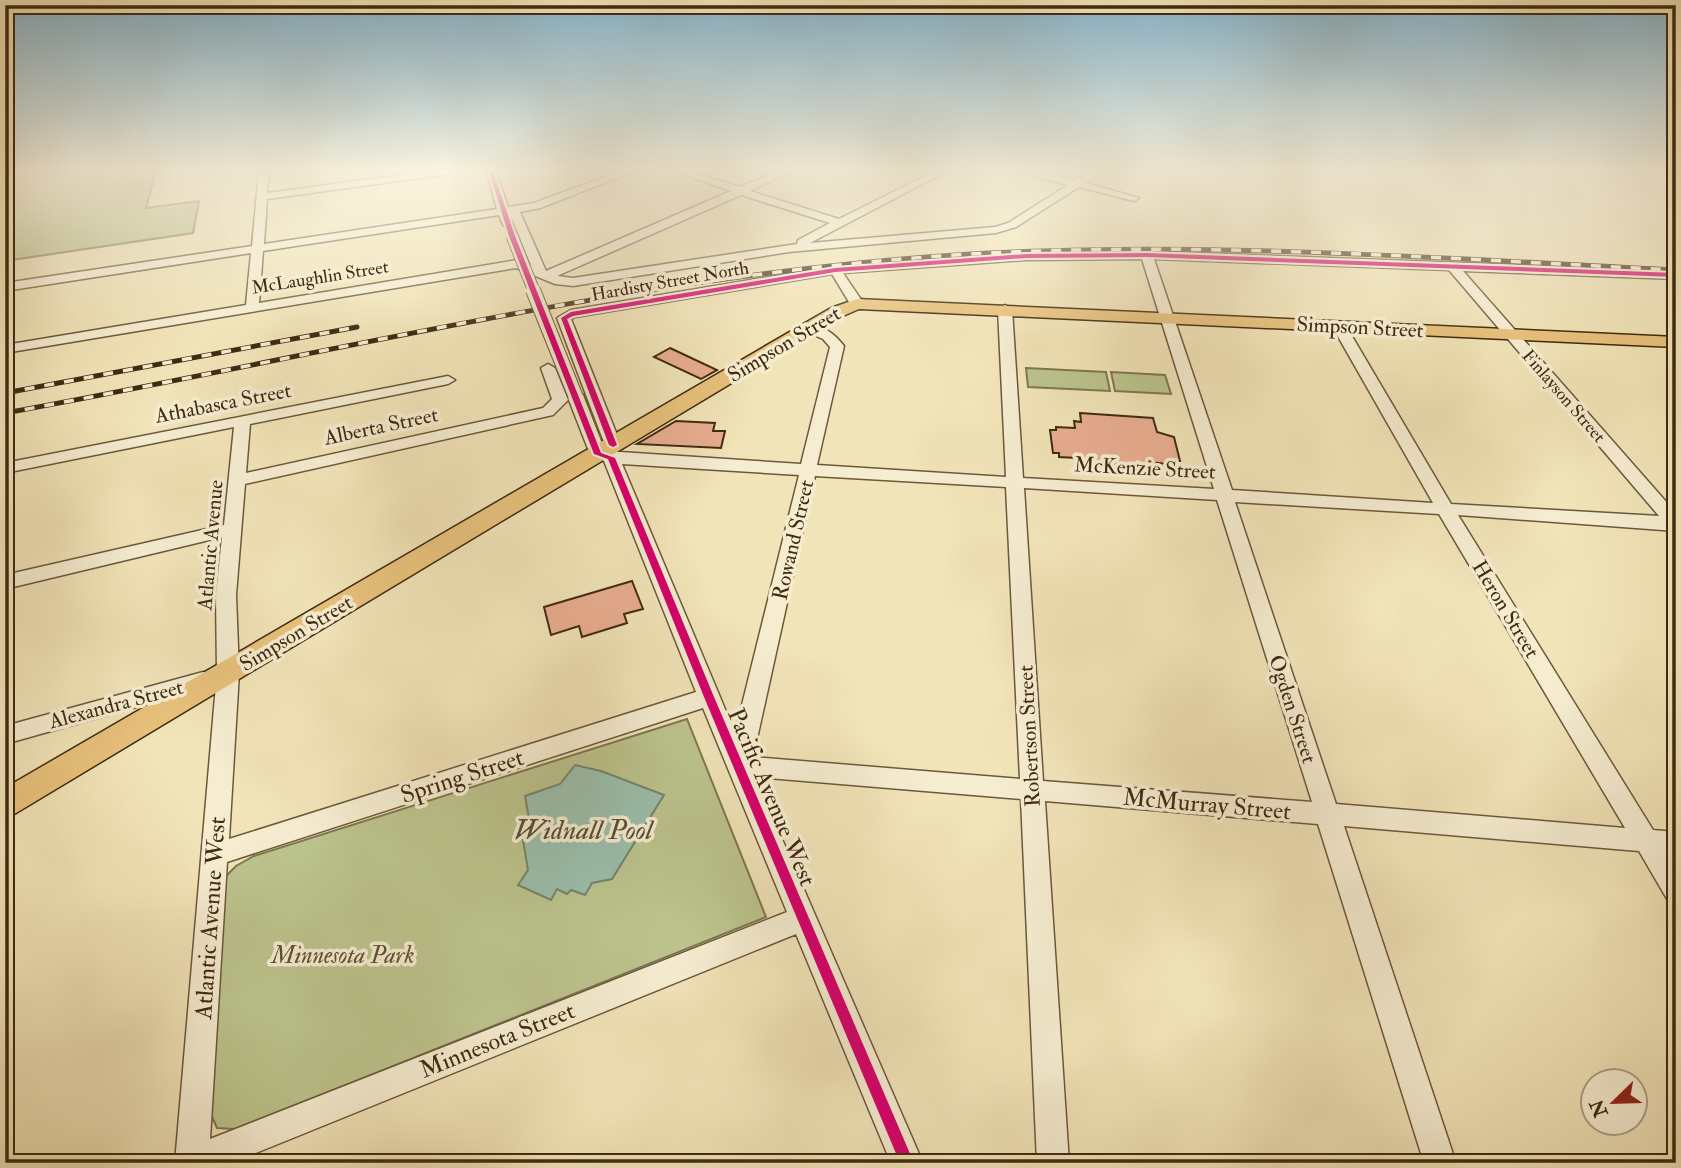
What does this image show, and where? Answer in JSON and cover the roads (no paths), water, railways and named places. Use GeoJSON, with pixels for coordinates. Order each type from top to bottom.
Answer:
{"type":"FeatureCollection","features":[{"type":"Feature","properties":{"kind":"main road","name":"Simpson Street"},"geometry":{"type":"LineString","coordinates":[[5,804],[607,453],[837,312],[856,304],[1676,342]]}},
{"type":"Feature","properties":{"kind":"street"},"geometry":{"type":"LineString","coordinates":[[252,307],[259,226]]}},
{"type":"Feature","properties":{"kind":"street"},"geometry":{"type":"LineString","coordinates":[[5,287],[406,226]]}},
{"type":"Feature","properties":{"kind":"street"},"geometry":{"type":"LineString","coordinates":[[510,226],[512,236],[575,395],[607,453]]}},
{"type":"Feature","properties":{"kind":"street"},"geometry":{"type":"LineString","coordinates":[[516,226],[543,275],[659,226]]}},
{"type":"Feature","properties":{"kind":"street"},"geometry":{"type":"LineString","coordinates":[[789,248],[836,226]]}},
{"type":"Feature","properties":{"kind":"street"},"geometry":{"type":"LineString","coordinates":[[789,248],[996,230],[1010,226]]}},
{"type":"Feature","properties":{"kind":"street","name":"McLaughlin Street"},"geometry":{"type":"LineString","coordinates":[[5,349],[517,264],[559,281],[581,281],[789,248]]}},
{"type":"Feature","properties":{"kind":"street","name":"Hardisty Street North"},"geometry":{"type":"LineString","coordinates":[[607,453],[562,320],[566,316],[835,270],[1001,258],[1147,255],[1676,275]]}},
{"type":"Feature","properties":{"kind":"street","name":"Ogden Street"},"geometry":{"type":"LineString","coordinates":[[1147,255],[1440,1163]]}},
{"type":"Feature","properties":{"kind":"street","name":"Finlayson Street"},"geometry":{"type":"LineString","coordinates":[[1452,266],[1675,524]]}},
{"type":"Feature","properties":{"kind":"street"},"geometry":{"type":"LineString","coordinates":[[835,270],[856,304]]}},
{"type":"Feature","properties":{"kind":"street","name":"Robertson Street"},"geometry":{"type":"LineString","coordinates":[[1005,309],[1017,484],[1053,1163]]}},
{"type":"Feature","properties":{"kind":"street","name":"Heron Street"},"geometry":{"type":"LineString","coordinates":[[1339,326],[1445,509],[1676,890]]}},
{"type":"Feature","properties":{"kind":"street","name":"Rowand Street"},"geometry":{"type":"LineString","coordinates":[[739,766],[837,346],[828,336],[810,328]]}},
{"type":"Feature","properties":{"kind":"street"},"geometry":{"type":"LineString","coordinates":[[534,416],[548,412],[560,400],[548,368]]}},
{"type":"Feature","properties":{"kind":"street","name":"Athabasca Street"},"geometry":{"type":"LineString","coordinates":[[5,468],[448,380]]}},
{"type":"Feature","properties":{"kind":"street","name":"Alberta Street"},"geometry":{"type":"LineString","coordinates":[[238,481],[534,416]]}},
{"type":"Feature","properties":{"kind":"street","name":"Atlantic Avenue"},"geometry":{"type":"LineString","coordinates":[[228,673],[226,596],[243,420]]}},
{"type":"Feature","properties":{"kind":"street","name":"McKenzie Street"},"geometry":{"type":"LineString","coordinates":[[607,453],[809,471],[1675,524]]}},
{"type":"Feature","properties":{"kind":"street","name":"Pacific Avenue West"},"geometry":{"type":"LineString","coordinates":[[607,453],[907,1163]]}},
{"type":"Feature","properties":{"kind":"street"},"geometry":{"type":"LineString","coordinates":[[5,582],[233,529]]}},
{"type":"Feature","properties":{"kind":"street","name":"Alexandra Street"},"geometry":{"type":"LineString","coordinates":[[5,735],[228,673]]}},
{"type":"Feature","properties":{"kind":"street","name":"Atlantic Avenue West"},"geometry":{"type":"LineString","coordinates":[[192,1162],[228,673]]}},
{"type":"Feature","properties":{"kind":"street","name":"Spring Street"},"geometry":{"type":"LineString","coordinates":[[215,855],[709,697]]}},
{"type":"Feature","properties":{"kind":"street","name":"McMurray Street"},"geometry":{"type":"LineString","coordinates":[[739,766],[1676,843]]}},
{"type":"Feature","properties":{"kind":"street","name":"Minnesota Street"},"geometry":{"type":"LineString","coordinates":[[192,1162],[803,918]]}},
{"type":"Feature","properties":{"kind":"water","name":"Widnall Pool"},"geometry":{"type":"Polygon","coordinates":[[[575,765],[601,771],[664,795],[612,879],[592,883],[585,895],[571,890],[567,894],[557,889],[551,900],[518,885],[528,870],[523,840],[532,836],[525,796],[560,784],[575,765]]]}},
{"type":"Feature","properties":{"kind":"railway"},"geometry":{"type":"LineString","coordinates":[[5,413],[587,301],[822,267],[940,256],[1032,251],[1216,250],[1676,270]]}},
{"type":"Feature","properties":{"kind":"railway"},"geometry":{"type":"LineString","coordinates":[[5,393],[357,327]]}},
{"type":"Feature","properties":{"kind":"park label","name":"Minnesota Park"},"geometry":{"type":"Point","coordinates":[343,955]}}]}
